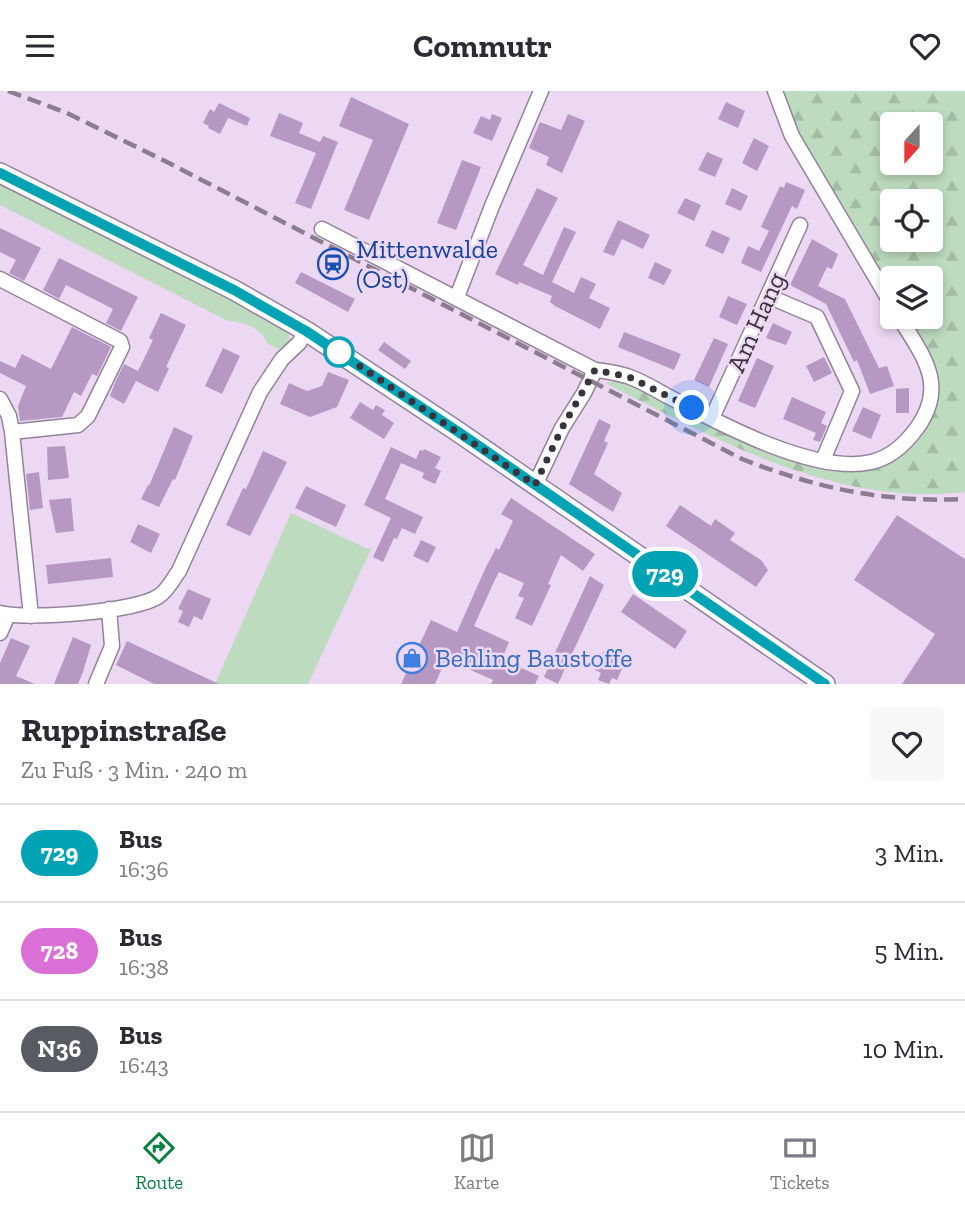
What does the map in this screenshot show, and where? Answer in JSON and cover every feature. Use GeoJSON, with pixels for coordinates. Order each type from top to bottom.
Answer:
{"type":"FeatureCollection","features":[{"type":"Feature","properties":{"kind":"main road"},"geometry":{"type":"LineString","coordinates":[[0,173],[234,290],[306,331],[825,684]]}},
{"type":"Feature","properties":{"kind":"street"},"geometry":{"type":"LineString","coordinates":[[457,297],[541,91]]}},
{"type":"Feature","properties":{"kind":"street"},"geometry":{"type":"LineString","coordinates":[[775,91],[792,136],[880,285]]}},
{"type":"Feature","properties":{"kind":"street","name":"Am Hang"},"geometry":{"type":"LineString","coordinates":[[712,418],[800,225]]}},
{"type":"Feature","properties":{"kind":"street"},"geometry":{"type":"LineString","coordinates":[[323,229],[595,370],[629,377],[783,449],[823,460],[858,463],[878,460],[902,445],[924,419],[933,390],[930,374],[906,329]]}},
{"type":"Feature","properties":{"kind":"street"},"geometry":{"type":"LineString","coordinates":[[0,279],[120,341],[122,347],[88,417],[78,425],[12,432]]}},
{"type":"Feature","properties":{"kind":"street"},"geometry":{"type":"LineString","coordinates":[[768,296],[817,317],[852,391],[823,460]]}},
{"type":"Feature","properties":{"kind":"street"},"geometry":{"type":"LineString","coordinates":[[0,633],[4,614],[31,616],[109,609],[134,606],[161,596],[179,571],[260,392],[282,359],[299,343],[306,331]]}},
{"type":"Feature","properties":{"kind":"street"},"geometry":{"type":"LineString","coordinates":[[535,485],[562,428],[595,370]]}},
{"type":"Feature","properties":{"kind":"street"},"geometry":{"type":"LineString","coordinates":[[0,399],[9,416],[12,432],[31,616]]}},
{"type":"Feature","properties":{"kind":"street"},"geometry":{"type":"LineString","coordinates":[[96,684],[112,646],[109,609]]}},
{"type":"Feature","properties":{"kind":"green space"},"geometry":{"type":"Polygon","coordinates":[[[781,91],[965,91],[965,492],[917,494],[870,489],[823,479],[733,446],[605,383],[623,383],[640,388],[730,433],[797,461],[830,468],[863,469],[892,461],[917,442],[939,394],[930,367],[910,329],[943,329],[943,266],[880,266],[880,277],[795,132],[781,91]]]}},
{"type":"Feature","properties":{"kind":"green space"},"geometry":{"type":"Polygon","coordinates":[[[0,182],[270,319],[287,330],[290,340],[286,346],[278,349],[267,343],[261,333],[251,326],[228,321],[0,205],[0,182]]]}},
{"type":"Feature","properties":{"kind":"green space"},"geometry":{"type":"Polygon","coordinates":[[[291,513],[368,549],[372,547],[308,684],[215,684],[291,513]]]}},
{"type":"Feature","properties":{"kind":"building"},"geometry":{"type":"Polygon","coordinates":[[[351,97],[409,124],[369,220],[344,210],[373,140],[339,126],[351,97]]]}},
{"type":"Feature","properties":{"kind":"building"},"geometry":{"type":"Polygon","coordinates":[[[726,102],[745,111],[738,128],[718,119],[726,102]]]}},
{"type":"Feature","properties":{"kind":"building"},"geometry":{"type":"Polygon","coordinates":[[[219,103],[250,118],[247,126],[228,118],[220,134],[208,128],[209,126],[203,123],[210,109],[214,112],[219,103]]]}},
{"type":"Feature","properties":{"kind":"building"},"geometry":{"type":"Polygon","coordinates":[[[279,113],[303,123],[299,133],[320,142],[323,136],[338,142],[311,209],[295,203],[316,153],[270,136],[279,113]]]}},
{"type":"Feature","properties":{"kind":"building"},"geometry":{"type":"Polygon","coordinates":[[[492,114],[502,118],[492,141],[473,133],[481,116],[490,120],[492,114]]]}},
{"type":"Feature","properties":{"kind":"building"},"geometry":{"type":"Polygon","coordinates":[[[568,114],[585,121],[562,173],[546,165],[549,157],[529,148],[540,122],[561,130],[568,114]]]}},
{"type":"Feature","properties":{"kind":"building"},"geometry":{"type":"Polygon","coordinates":[[[754,138],[769,146],[757,171],[742,163],[754,138]]]}},
{"type":"Feature","properties":{"kind":"building"},"geometry":{"type":"Polygon","coordinates":[[[707,152],[723,159],[715,177],[698,170],[707,152]]]}},
{"type":"Feature","properties":{"kind":"building"},"geometry":{"type":"Polygon","coordinates":[[[462,160],[481,167],[456,230],[437,223],[462,160]]]}},
{"type":"Feature","properties":{"kind":"building"},"geometry":{"type":"Polygon","coordinates":[[[786,182],[805,190],[797,209],[792,206],[761,272],[741,263],[748,246],[759,251],[769,231],[761,227],[780,186],[784,188],[786,182]]]}},
{"type":"Feature","properties":{"kind":"building"},"geometry":{"type":"Polygon","coordinates":[[[537,188],[558,198],[523,265],[543,275],[564,227],[576,232],[552,282],[574,293],[581,277],[596,284],[589,298],[610,308],[600,329],[555,306],[550,302],[552,296],[495,274],[537,188]]]}},
{"type":"Feature","properties":{"kind":"building"},"geometry":{"type":"Polygon","coordinates":[[[732,188],[748,196],[741,211],[725,204],[732,188]]]}},
{"type":"Feature","properties":{"kind":"building"},"geometry":{"type":"Polygon","coordinates":[[[685,198],[701,205],[694,221],[677,213],[685,198]]]}},
{"type":"Feature","properties":{"kind":"building"},"geometry":{"type":"Polygon","coordinates":[[[618,220],[650,235],[643,249],[622,239],[614,256],[603,252],[618,220]]]}},
{"type":"Feature","properties":{"kind":"building"},"geometry":{"type":"Polygon","coordinates":[[[0,228],[41,248],[24,281],[9,273],[16,260],[0,252],[0,228]]]}},
{"type":"Feature","properties":{"kind":"building"},"geometry":{"type":"Polygon","coordinates":[[[712,230],[730,238],[723,254],[705,246],[712,230]]]}},
{"type":"Feature","properties":{"kind":"building"},"geometry":{"type":"Polygon","coordinates":[[[812,239],[838,254],[832,269],[827,267],[818,286],[845,299],[879,368],[887,366],[894,386],[870,394],[857,360],[854,362],[826,304],[790,285],[812,239]]]}},
{"type":"Feature","properties":{"kind":"building"},"geometry":{"type":"Polygon","coordinates":[[[59,258],[138,297],[121,331],[106,323],[113,309],[66,285],[59,299],[43,290],[59,258]]]}},
{"type":"Feature","properties":{"kind":"building"},"geometry":{"type":"Polygon","coordinates":[[[655,262],[672,270],[664,285],[648,278],[655,262]]]}},
{"type":"Feature","properties":{"kind":"building"},"geometry":{"type":"Polygon","coordinates":[[[301,272],[355,299],[348,312],[295,283],[301,272]]]}},
{"type":"Feature","properties":{"kind":"building"},"geometry":{"type":"Polygon","coordinates":[[[728,296],[747,304],[737,325],[719,317],[728,296]]]}},
{"type":"Feature","properties":{"kind":"building"},"geometry":{"type":"Polygon","coordinates":[[[161,313],[186,325],[166,367],[169,368],[158,392],[136,381],[124,404],[110,396],[114,385],[124,364],[138,371],[153,340],[149,338],[161,313]]]}},
{"type":"Feature","properties":{"kind":"building"},"geometry":{"type":"Polygon","coordinates":[[[773,323],[792,332],[786,345],[766,338],[773,323]]]}},
{"type":"Feature","properties":{"kind":"building"},"geometry":{"type":"Polygon","coordinates":[[[72,327],[111,347],[97,376],[92,374],[81,396],[74,392],[62,417],[20,421],[18,406],[26,386],[0,373],[0,361],[15,368],[22,354],[51,369],[72,327]]]}},
{"type":"Feature","properties":{"kind":"building"},"geometry":{"type":"Polygon","coordinates":[[[624,332],[681,354],[674,370],[618,347],[624,332]]]}},
{"type":"Feature","properties":{"kind":"building"},"geometry":{"type":"Polygon","coordinates":[[[714,338],[728,344],[709,387],[694,380],[714,338]]]}},
{"type":"Feature","properties":{"kind":"building"},"geometry":{"type":"Polygon","coordinates":[[[384,342],[411,361],[405,369],[378,350],[384,342]]]}},
{"type":"Feature","properties":{"kind":"building"},"geometry":{"type":"Polygon","coordinates":[[[223,348],[240,356],[222,394],[205,386],[223,348]]]}},
{"type":"Feature","properties":{"kind":"building"},"geometry":{"type":"Polygon","coordinates":[[[824,357],[832,373],[814,382],[806,366],[824,357]]]}},
{"type":"Feature","properties":{"kind":"building"},"geometry":{"type":"Polygon","coordinates":[[[757,358],[774,366],[755,408],[738,401],[757,358]]]}},
{"type":"Feature","properties":{"kind":"building"},"geometry":{"type":"Polygon","coordinates":[[[328,372],[349,380],[337,407],[310,417],[280,404],[289,383],[307,391],[322,386],[328,372]]]}},
{"type":"Feature","properties":{"kind":"building"},"geometry":{"type":"Polygon","coordinates":[[[909,388],[909,413],[896,413],[896,389],[909,388]]]}},
{"type":"Feature","properties":{"kind":"building"},"geometry":{"type":"Polygon","coordinates":[[[792,397],[826,412],[821,423],[827,426],[820,442],[813,440],[816,433],[783,419],[792,397]]]}},
{"type":"Feature","properties":{"kind":"building"},"geometry":{"type":"Polygon","coordinates":[[[360,402],[373,410],[376,405],[385,410],[382,415],[394,423],[384,439],[350,418],[360,402]]]}},
{"type":"Feature","properties":{"kind":"building"},"geometry":{"type":"Polygon","coordinates":[[[863,407],[881,415],[871,439],[852,431],[863,407]]]}},
{"type":"Feature","properties":{"kind":"building"},"geometry":{"type":"Polygon","coordinates":[[[599,419],[611,425],[604,441],[608,443],[594,474],[622,493],[613,512],[569,484],[599,419]]]}},
{"type":"Feature","properties":{"kind":"building"},"geometry":{"type":"Polygon","coordinates":[[[174,427],[193,436],[175,480],[173,479],[159,507],[141,499],[174,427]]]}},
{"type":"Feature","properties":{"kind":"building"},"geometry":{"type":"Polygon","coordinates":[[[65,446],[69,478],[48,480],[47,447],[65,446]]]}},
{"type":"Feature","properties":{"kind":"building"},"geometry":{"type":"Polygon","coordinates":[[[391,447],[416,459],[420,450],[424,449],[441,457],[435,468],[441,471],[435,484],[422,478],[424,473],[401,463],[385,499],[423,517],[415,534],[402,528],[397,539],[394,538],[383,562],[373,557],[391,518],[364,505],[391,447]]]}},
{"type":"Feature","properties":{"kind":"building"},"geometry":{"type":"Polygon","coordinates":[[[263,451],[287,462],[250,536],[226,525],[263,451]]]}},
{"type":"Feature","properties":{"kind":"building"},"geometry":{"type":"Polygon","coordinates":[[[39,472],[43,508],[30,510],[26,474],[39,472]]]}},
{"type":"Feature","properties":{"kind":"building"},"geometry":{"type":"Polygon","coordinates":[[[306,486],[346,505],[336,527],[295,508],[306,486]]]}},
{"type":"Feature","properties":{"kind":"building"},"geometry":{"type":"Polygon","coordinates":[[[71,498],[74,531],[56,533],[49,500],[71,498]]]}},
{"type":"Feature","properties":{"kind":"building"},"geometry":{"type":"Polygon","coordinates":[[[511,498],[595,554],[583,571],[561,555],[532,626],[515,618],[524,598],[518,596],[524,583],[499,572],[493,584],[474,626],[509,642],[502,659],[539,676],[535,684],[491,684],[493,680],[446,659],[435,684],[401,684],[431,620],[457,632],[485,569],[496,548],[499,550],[513,521],[501,514],[511,498]]]}},
{"type":"Feature","properties":{"kind":"building"},"geometry":{"type":"Polygon","coordinates":[[[680,505],[711,526],[715,519],[735,533],[730,540],[761,560],[768,570],[756,587],[666,526],[680,505]]]}},
{"type":"Feature","properties":{"kind":"building"},"geometry":{"type":"Polygon","coordinates":[[[897,515],[965,559],[965,684],[902,684],[935,634],[854,580],[897,515]]]}},
{"type":"Feature","properties":{"kind":"building"},"geometry":{"type":"Polygon","coordinates":[[[138,524],[160,534],[151,553],[130,542],[138,524]]]}},
{"type":"Feature","properties":{"kind":"building"},"geometry":{"type":"Polygon","coordinates":[[[421,540],[436,547],[428,563],[413,556],[421,540]]]}},
{"type":"Feature","properties":{"kind":"building"},"geometry":{"type":"Polygon","coordinates":[[[111,558],[113,577],[48,584],[46,565],[111,558]]]}},
{"type":"Feature","properties":{"kind":"building"},"geometry":{"type":"Polygon","coordinates":[[[590,576],[604,585],[558,684],[544,677],[590,576]]]}},
{"type":"Feature","properties":{"kind":"building"},"geometry":{"type":"Polygon","coordinates":[[[188,589],[211,599],[202,620],[194,616],[189,627],[178,622],[183,611],[178,609],[188,589]]]}},
{"type":"Feature","properties":{"kind":"building"},"geometry":{"type":"Polygon","coordinates":[[[633,594],[687,631],[675,649],[621,612],[633,594]]]}},
{"type":"Feature","properties":{"kind":"building"},"geometry":{"type":"Polygon","coordinates":[[[73,637],[91,645],[83,672],[78,684],[54,684],[73,637]]]}},
{"type":"Feature","properties":{"kind":"building"},"geometry":{"type":"Polygon","coordinates":[[[11,638],[30,646],[16,676],[35,684],[0,684],[0,663],[11,638]]]}},
{"type":"Feature","properties":{"kind":"building"},"geometry":{"type":"Polygon","coordinates":[[[127,641],[219,684],[154,684],[116,665],[127,641]]]}},
{"type":"Feature","properties":{"kind":"building"},"geometry":{"type":"Polygon","coordinates":[[[603,652],[625,662],[617,680],[612,678],[609,684],[598,680],[601,673],[595,670],[603,652]]]}},
{"type":"Feature","properties":{"kind":"railway"},"geometry":{"type":"LineString","coordinates":[[8,91],[67,113],[163,160],[742,459],[797,478],[851,491],[907,499],[965,499]]}},
{"type":"Feature","properties":{"kind":"bus line","name":"729"},"geometry":{"type":"LineString","coordinates":[[0,173],[234,290],[306,331],[457,431],[825,684]]}},
{"type":"Feature","properties":{"kind":"place","name":"Mittenwalde (Ost)"},"geometry":{"type":"Point","coordinates":[333,264]}},
{"type":"Feature","properties":{"kind":"place","name":"Behling Baustoffe"},"geometry":{"type":"Point","coordinates":[412,658]}},
{"type":"Feature","properties":{"kind":"route"},"geometry":{"type":"LineString","coordinates":[[339,352],[535,485],[562,428],[595,370],[629,377],[692,408]]}}]}
